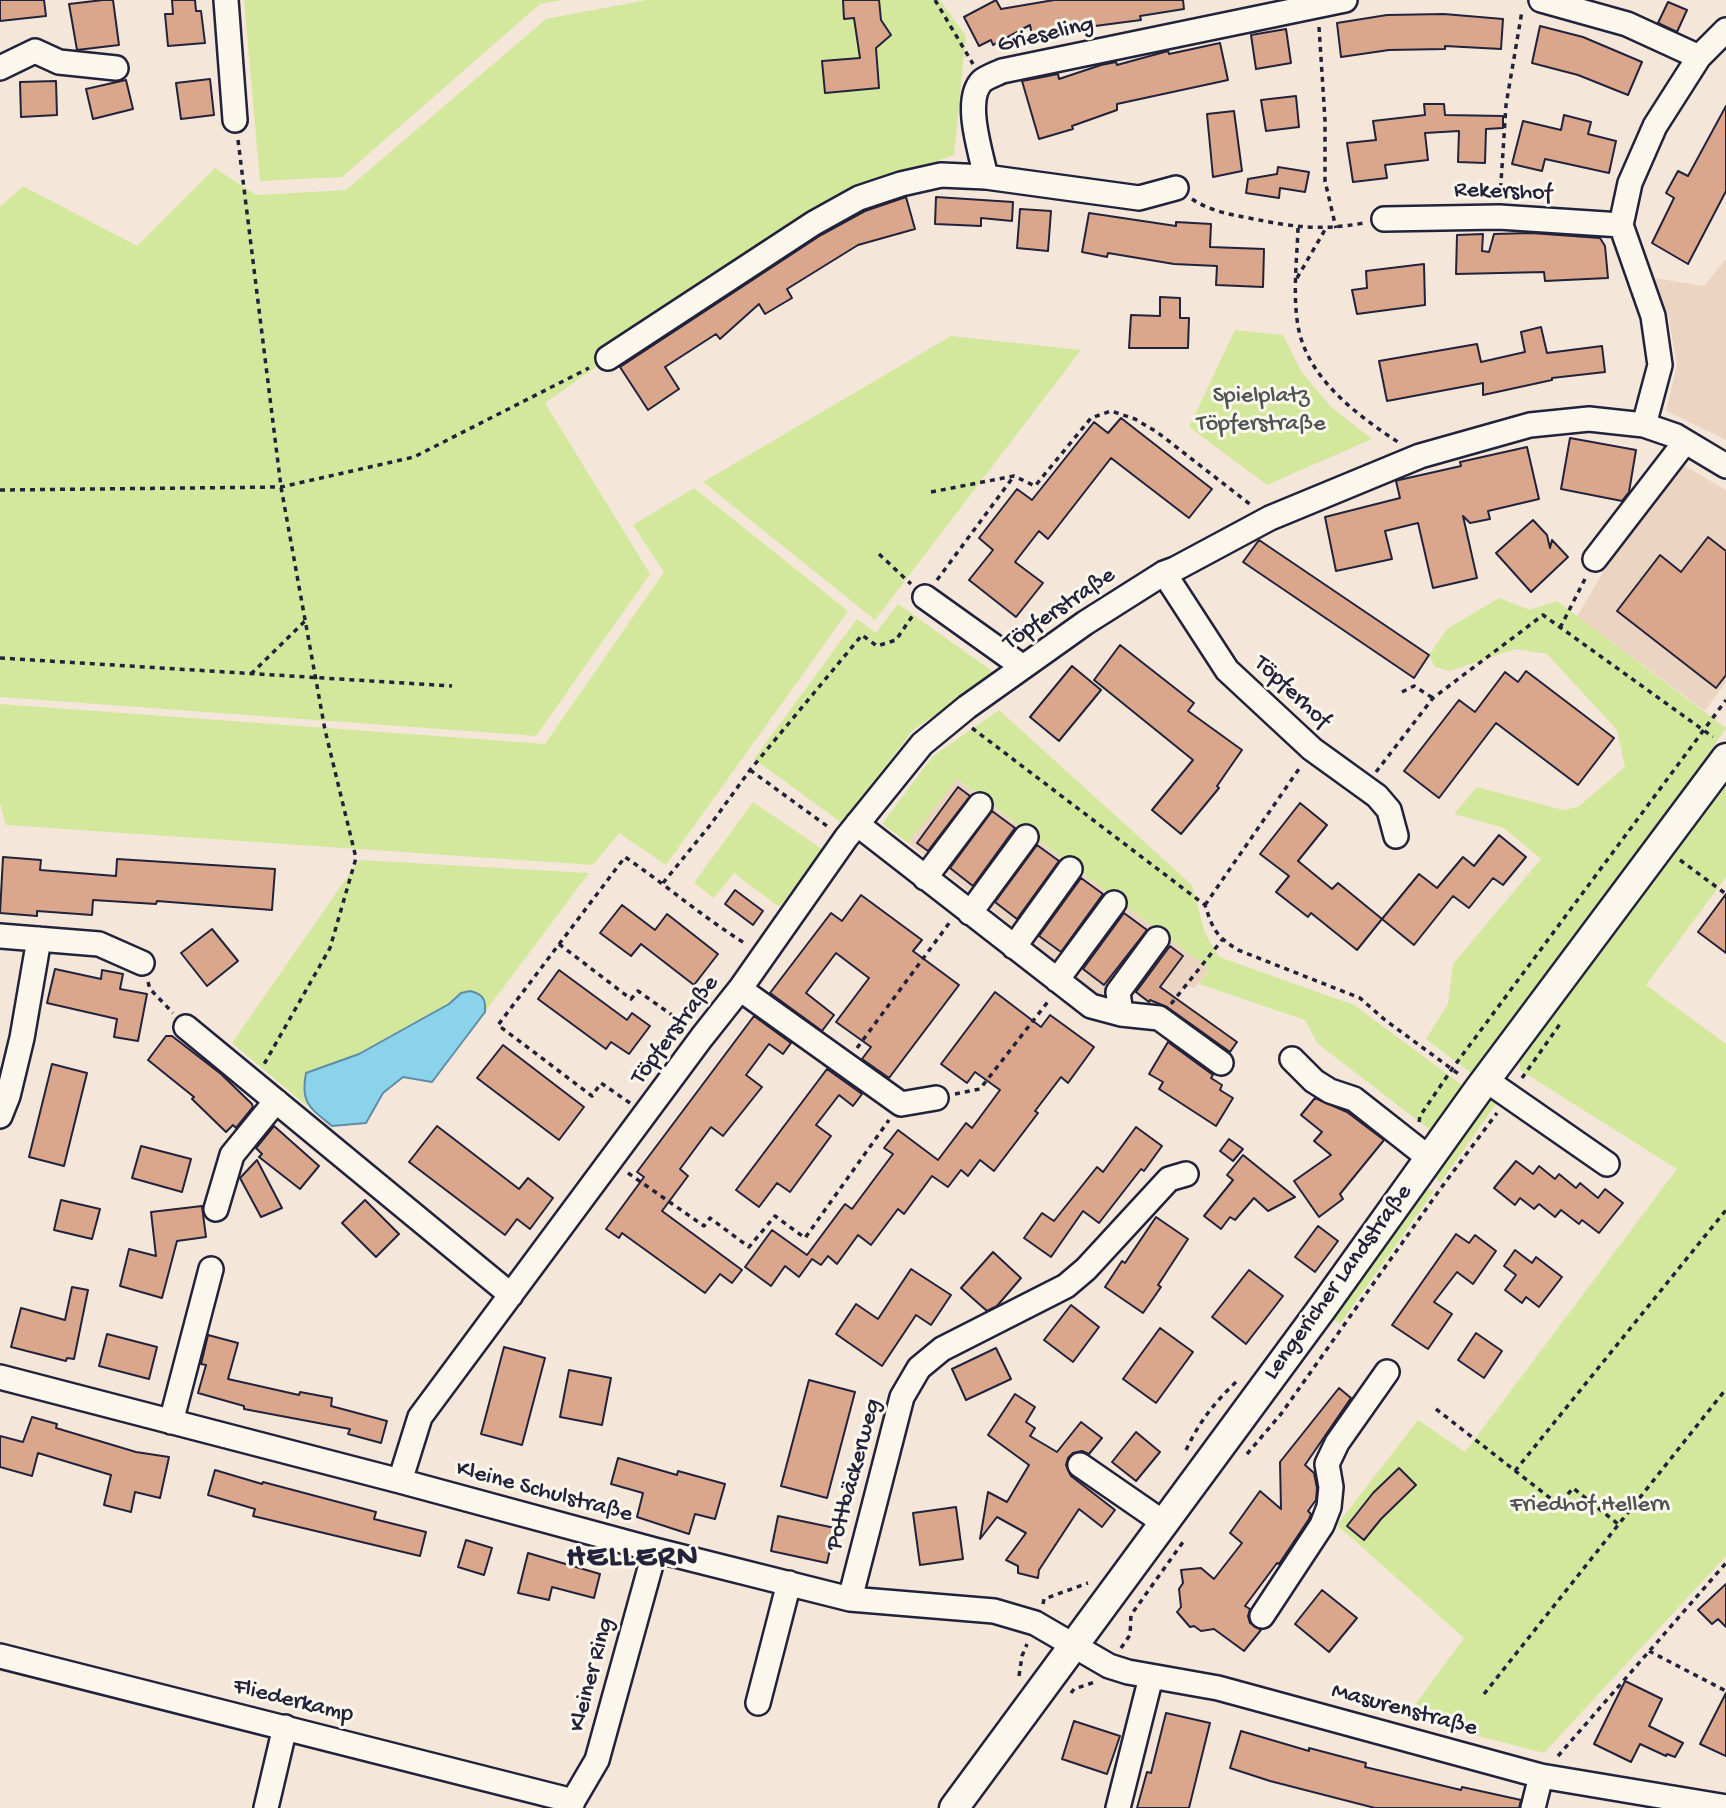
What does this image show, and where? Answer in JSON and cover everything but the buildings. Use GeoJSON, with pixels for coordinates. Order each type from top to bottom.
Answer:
{"type":"FeatureCollection","features":[{"type":"Feature","properties":{"kind":"main road","name":"Lengericher Landstraße"},"geometry":{"type":"LineString","coordinates":[[954,1808],[1073,1646],[1173,1532],[1422,1151],[1482,1084],[1721,748]]}},
{"type":"Feature","properties":{"kind":"street"},"geometry":{"type":"LineString","coordinates":[[226,0],[235,120]]}},
{"type":"Feature","properties":{"kind":"street","name":"Grieseling"},"geometry":{"type":"LineString","coordinates":[[986,177],[974,97],[983,81],[1002,71],[1308,4],[1345,0]]}},
{"type":"Feature","properties":{"kind":"street"},"geometry":{"type":"LineString","coordinates":[[1541,0],[1627,24],[1699,57]]}},
{"type":"Feature","properties":{"kind":"street"},"geometry":{"type":"LineString","coordinates":[[1644,425],[1660,365],[1653,316],[1621,225],[1630,183],[1655,126],[1699,57],[1726,30]]}},
{"type":"Feature","properties":{"kind":"street"},"geometry":{"type":"LineString","coordinates":[[0,68],[35,51],[60,62],[116,68]]}},
{"type":"Feature","properties":{"kind":"street"},"geometry":{"type":"LineString","coordinates":[[608,358],[814,223],[859,198],[901,184],[942,175],[986,177],[1139,198],[1176,188]]}},
{"type":"Feature","properties":{"kind":"street","name":"Rekershof"},"geometry":{"type":"LineString","coordinates":[[1384,219],[1499,217],[1621,225]]}},
{"type":"Feature","properties":{"kind":"street","name":"Töpferstraße"},"geometry":{"type":"LineString","coordinates":[[400,1480],[420,1416],[740,989],[851,831],[922,744],[956,716],[1085,623],[1164,573],[1270,518],[1420,456],[1530,425],[1589,419],[1644,425],[1685,442],[1726,466]]}},
{"type":"Feature","properties":{"kind":"street"},"geometry":{"type":"LineString","coordinates":[[1595,559],[1685,442]]}},
{"type":"Feature","properties":{"kind":"street","name":"Töpferhof"},"geometry":{"type":"LineString","coordinates":[[1164,573],[1227,670],[1312,749],[1377,796],[1389,810],[1396,836]]}},
{"type":"Feature","properties":{"kind":"street"},"geometry":{"type":"LineString","coordinates":[[925,597],[1023,667]]}},
{"type":"Feature","properties":{"kind":"street"},"geometry":{"type":"LineString","coordinates":[[925,878],[980,805]]}},
{"type":"Feature","properties":{"kind":"street"},"geometry":{"type":"LineString","coordinates":[[851,831],[925,878],[1091,1006],[1121,1014],[1159,1018],[1221,1063]]}},
{"type":"Feature","properties":{"kind":"street"},"geometry":{"type":"LineString","coordinates":[[966,909],[1026,837]]}},
{"type":"Feature","properties":{"kind":"street"},"geometry":{"type":"LineString","coordinates":[[1014,947],[1070,869]]}},
{"type":"Feature","properties":{"kind":"street"},"geometry":{"type":"LineString","coordinates":[[1059,982],[1114,903]]}},
{"type":"Feature","properties":{"kind":"street"},"geometry":{"type":"LineString","coordinates":[[0,936],[99,944],[142,963]]}},
{"type":"Feature","properties":{"kind":"street"},"geometry":{"type":"LineString","coordinates":[[0,1116],[8,1096],[22,1038],[39,939]]}},
{"type":"Feature","properties":{"kind":"street"},"geometry":{"type":"LineString","coordinates":[[1121,1014],[1118,992],[1157,939]]}},
{"type":"Feature","properties":{"kind":"street"},"geometry":{"type":"LineString","coordinates":[[740,989],[901,1104],[936,1098]]}},
{"type":"Feature","properties":{"kind":"street"},"geometry":{"type":"LineString","coordinates":[[186,1027],[511,1295]]}},
{"type":"Feature","properties":{"kind":"street"},"geometry":{"type":"LineString","coordinates":[[1292,1059],[1314,1082],[1354,1099],[1422,1151]]}},
{"type":"Feature","properties":{"kind":"street"},"geometry":{"type":"LineString","coordinates":[[1482,1084],[1510,1096],[1607,1164]]}},
{"type":"Feature","properties":{"kind":"street"},"geometry":{"type":"LineString","coordinates":[[216,1209],[232,1155],[276,1101]]}},
{"type":"Feature","properties":{"kind":"street","name":"Pottbäckerweg"},"geometry":{"type":"LineString","coordinates":[[850,1599],[902,1397],[919,1368],[942,1349],[1066,1286],[1086,1269],[1169,1179],[1186,1174]]}},
{"type":"Feature","properties":{"kind":"street"},"geometry":{"type":"LineString","coordinates":[[171,1422],[211,1269]]}},
{"type":"Feature","properties":{"kind":"street"},"geometry":{"type":"LineString","coordinates":[[1262,1616],[1322,1525],[1329,1507],[1331,1487],[1327,1464],[1337,1443],[1387,1372]]}},
{"type":"Feature","properties":{"kind":"street","name":"Kleine Schulstraße"},"geometry":{"type":"LineString","coordinates":[[0,1377],[850,1599],[994,1611],[1035,1623],[1073,1646]]}},
{"type":"Feature","properties":{"kind":"street"},"geometry":{"type":"LineString","coordinates":[[1080,1465],[1173,1532]]}},
{"type":"Feature","properties":{"kind":"street","name":"Kleiner Ring"},"geometry":{"type":"LineString","coordinates":[[572,1804],[597,1760],[655,1550]]}},
{"type":"Feature","properties":{"kind":"street"},"geometry":{"type":"LineString","coordinates":[[758,1703],[789,1583]]}},
{"type":"Feature","properties":{"kind":"street","name":"Masurenstraße"},"geometry":{"type":"LineString","coordinates":[[1073,1646],[1109,1666],[1151,1677],[1219,1688],[1541,1776],[1726,1807]]}},
{"type":"Feature","properties":{"kind":"street","name":"Fliederkamp"},"geometry":{"type":"LineString","coordinates":[[1,1658],[285,1727],[572,1804]]}},
{"type":"Feature","properties":{"kind":"street"},"geometry":{"type":"LineString","coordinates":[[1118,1808],[1151,1677]]}},
{"type":"Feature","properties":{"kind":"street"},"geometry":{"type":"LineString","coordinates":[[267,1808],[285,1727]]}},
{"type":"Feature","properties":{"kind":"street"},"geometry":{"type":"LineString","coordinates":[[1533,1808],[1541,1776]]}},
{"type":"Feature","properties":{"kind":"path"},"geometry":{"type":"LineString","coordinates":[[935,0],[983,81]]}},
{"type":"Feature","properties":{"kind":"path"},"geometry":{"type":"LineString","coordinates":[[1499,217],[1506,105],[1524,0]]}},
{"type":"Feature","properties":{"kind":"path"},"geometry":{"type":"LineString","coordinates":[[1308,4],[1325,120],[1325,181],[1336,228]]}},
{"type":"Feature","properties":{"kind":"path"},"geometry":{"type":"LineString","coordinates":[[235,120],[281,487],[325,730],[356,858],[330,948],[254,1083]]}},
{"type":"Feature","properties":{"kind":"path"},"geometry":{"type":"LineString","coordinates":[[1176,188],[1208,210],[1298,228],[1336,228],[1384,219]]}},
{"type":"Feature","properties":{"kind":"path"},"geometry":{"type":"LineString","coordinates":[[1298,228],[1295,306],[1299,333],[1314,365],[1340,398],[1420,456]]}},
{"type":"Feature","properties":{"kind":"path"},"geometry":{"type":"LineString","coordinates":[[1296,280],[1326,228]]}},
{"type":"Feature","properties":{"kind":"path"},"geometry":{"type":"LineString","coordinates":[[0,490],[281,487],[414,457],[608,358]]}},
{"type":"Feature","properties":{"kind":"path"},"geometry":{"type":"LineString","coordinates":[[931,492],[1014,476],[1035,486],[1091,418],[1111,411],[1135,419],[1157,432],[1270,518]]}},
{"type":"Feature","properties":{"kind":"path"},"geometry":{"type":"LineString","coordinates":[[663,883],[711,824],[750,769],[862,635],[877,646],[896,640],[1014,476]]}},
{"type":"Feature","properties":{"kind":"path"},"geometry":{"type":"LineString","coordinates":[[879,554],[925,597]]}},
{"type":"Feature","properties":{"kind":"path"},"geometry":{"type":"LineString","coordinates":[[1560,628],[1595,559]]}},
{"type":"Feature","properties":{"kind":"path"},"geometry":{"type":"LineString","coordinates":[[1364,787],[1433,698],[1543,615],[1704,731],[1721,748]]}},
{"type":"Feature","properties":{"kind":"path"},"geometry":{"type":"LineString","coordinates":[[251,674],[305,621]]}},
{"type":"Feature","properties":{"kind":"path"},"geometry":{"type":"LineString","coordinates":[[0,658],[452,686]]}},
{"type":"Feature","properties":{"kind":"path"},"geometry":{"type":"LineString","coordinates":[[1402,692],[1414,686],[1433,698]]}},
{"type":"Feature","properties":{"kind":"path"},"geometry":{"type":"LineString","coordinates":[[1422,1151],[1418,1138],[1420,1116],[1726,700]]}},
{"type":"Feature","properties":{"kind":"path"},"geometry":{"type":"LineString","coordinates":[[956,716],[1205,905],[1213,930],[1222,940],[1238,950],[1360,998],[1385,1020],[1452,1069],[1482,1084]]}},
{"type":"Feature","properties":{"kind":"path"},"geometry":{"type":"LineString","coordinates":[[1205,905],[1312,749]]}},
{"type":"Feature","properties":{"kind":"path"},"geometry":{"type":"LineString","coordinates":[[750,769],[804,811],[851,831]]}},
{"type":"Feature","properties":{"kind":"path"},"geometry":{"type":"LineString","coordinates":[[646,1114],[601,1083],[592,1096],[498,1025],[625,857],[719,927],[764,956]]}},
{"type":"Feature","properties":{"kind":"path"},"geometry":{"type":"LineString","coordinates":[[845,1064],[966,909]]}},
{"type":"Feature","properties":{"kind":"path"},"geometry":{"type":"LineString","coordinates":[[1159,1018],[1222,940]]}},
{"type":"Feature","properties":{"kind":"path"},"geometry":{"type":"LineString","coordinates":[[559,944],[631,999],[638,991],[702,1037]]}},
{"type":"Feature","properties":{"kind":"path"},"geometry":{"type":"LineString","coordinates":[[142,963],[150,989],[186,1027]]}},
{"type":"Feature","properties":{"kind":"path"},"geometry":{"type":"LineString","coordinates":[[936,1098],[980,1089],[1059,982]]}},
{"type":"Feature","properties":{"kind":"path"},"geometry":{"type":"LineString","coordinates":[[1240,1462],[1281,1414],[1565,1017]]}},
{"type":"Feature","properties":{"kind":"path"},"geometry":{"type":"LineString","coordinates":[[610,1160],[704,1226],[710,1218],[749,1247],[775,1216],[805,1238],[901,1104]]}},
{"type":"Feature","properties":{"kind":"path"},"geometry":{"type":"LineString","coordinates":[[1515,1471],[1726,1210]]}},
{"type":"Feature","properties":{"kind":"path"},"geometry":{"type":"LineString","coordinates":[[1185,1452],[1199,1423],[1216,1401],[1240,1378]]}},
{"type":"Feature","properties":{"kind":"path"},"geometry":{"type":"LineString","coordinates":[[1483,1694],[1726,1389]]}},
{"type":"Feature","properties":{"kind":"path"},"geometry":{"type":"LineString","coordinates":[[1436,1409],[1559,1505],[1573,1488],[1618,1524]]}},
{"type":"Feature","properties":{"kind":"path"},"geometry":{"type":"LineString","coordinates":[[1067,1699],[1074,1689],[1095,1682],[1130,1635],[1131,1615],[1173,1532]]}},
{"type":"Feature","properties":{"kind":"path"},"geometry":{"type":"LineString","coordinates":[[1541,1776],[1726,1563]]}},
{"type":"Feature","properties":{"kind":"path"},"geometry":{"type":"LineString","coordinates":[[1018,1678],[1022,1656],[1044,1599],[1087,1584],[1095,1573]]}},
{"type":"Feature","properties":{"kind":"path"},"geometry":{"type":"LineString","coordinates":[[1649,1651],[1726,1691]]}},
{"type":"Feature","properties":{"kind":"shaded area"},"geometry":{"type":"Polygon","coordinates":[[[1726,259],[1726,440],[1666,411],[1677,365],[1668,315],[1654,278],[1704,286],[1726,259]]]}},
{"type":"Feature","properties":{"kind":"shaded area"},"geometry":{"type":"Polygon","coordinates":[[[1682,464],[1726,490],[1726,682],[1705,711],[1577,616],[1610,561],[1682,464]]]}},
{"type":"Feature","properties":{"kind":"shaded area"},"geometry":{"type":"Polygon","coordinates":[[[956,779],[1209,969],[1195,988],[1185,986],[1163,1015],[1134,993],[1101,997],[908,843],[956,779]]]}},
{"type":"Feature","properties":{"kind":"green space"},"geometry":{"type":"Polygon","coordinates":[[[244,0],[562,0],[540,4],[342,177],[260,181],[244,0]]]}},
{"type":"Feature","properties":{"kind":"green space"},"geometry":{"type":"Polygon","coordinates":[[[646,0],[940,0],[966,36],[954,155],[847,191],[545,403],[650,574],[536,736],[0,697],[0,207],[23,186],[137,246],[215,168],[256,195],[346,190],[546,19],[646,0]]]}},
{"type":"Feature","properties":{"kind":"green space","name":"Spielplatz Töpferstraße"},"geometry":{"type":"Polygon","coordinates":[[[1235,330],[1283,335],[1301,371],[1331,407],[1372,439],[1267,485],[1189,427],[1235,330]]]}},
{"type":"Feature","properties":{"kind":"green space"},"geometry":{"type":"Polygon","coordinates":[[[951,336],[1081,350],[875,620],[703,482],[951,336]]]}},
{"type":"Feature","properties":{"kind":"green space"},"geometry":{"type":"Polygon","coordinates":[[[694,488],[848,611],[666,865],[619,833],[593,865],[6,825],[0,803],[0,704],[545,744],[664,572],[633,525],[694,488]]]}},
{"type":"Feature","properties":{"kind":"green space"},"geometry":{"type":"Polygon","coordinates":[[[1499,598],[1530,610],[1557,601],[1726,728],[1646,847],[1475,1076],[1426,1039],[1448,1004],[1453,964],[1541,859],[1504,828],[1454,814],[1477,787],[1563,810],[1578,807],[1625,767],[1617,730],[1547,654],[1515,649],[1450,671],[1435,667],[1429,655],[1447,629],[1499,598]]]}},
{"type":"Feature","properties":{"kind":"green space"},"geometry":{"type":"Polygon","coordinates":[[[898,604],[996,674],[913,730],[842,823],[754,759],[857,619],[876,633],[898,604]]]}},
{"type":"Feature","properties":{"kind":"green space"},"geometry":{"type":"Polygon","coordinates":[[[999,710],[1192,885],[1205,933],[1219,957],[1354,1005],[1466,1088],[1434,1133],[1318,1044],[1305,1020],[1199,984],[1209,969],[957,779],[908,843],[882,824],[933,756],[999,710]]]}},
{"type":"Feature","properties":{"kind":"green space","name":"Friedhof Hellern"},"geometry":{"type":"Polygon","coordinates":[[[1726,778],[1726,877],[1646,985],[1726,1044],[1726,1556],[1544,1753],[1406,1717],[1464,1638],[1337,1525],[1418,1420],[1465,1452],[1677,1169],[1520,1070],[1519,1055],[1726,778]]]}},
{"type":"Feature","properties":{"kind":"green space"},"geometry":{"type":"Polygon","coordinates":[[[753,802],[822,849],[779,907],[734,873],[714,898],[694,883],[753,802]]]}},
{"type":"Feature","properties":{"kind":"green space"},"geometry":{"type":"Polygon","coordinates":[[[359,860],[589,873],[485,1012],[485,1000],[461,993],[449,1004],[359,1054],[306,1073],[303,1088],[307,1106],[232,1043],[359,860]]]}},
{"type":"Feature","properties":{"kind":"green space"},"geometry":{"type":"Polygon","coordinates":[[[1491,1098],[1498,1101],[1440,1183],[1431,1173],[1484,1100],[1491,1098]]]}},
{"type":"Feature","properties":{"kind":"green space"},"geometry":{"type":"Polygon","coordinates":[[[1423,1186],[1434,1191],[1340,1324],[1333,1319],[1332,1312],[1423,1186]]]}},
{"type":"Feature","properties":{"kind":"water"},"geometry":{"type":"Polygon","coordinates":[[[470,991],[483,998],[485,1012],[432,1082],[403,1077],[383,1093],[366,1123],[332,1126],[308,1104],[304,1091],[306,1073],[359,1054],[449,1004],[461,993],[470,991]]]}},
{"type":"Feature","properties":{"kind":"district","name":"HELLERN"},"geometry":{"type":"Point","coordinates":[633,1559]}}]}
